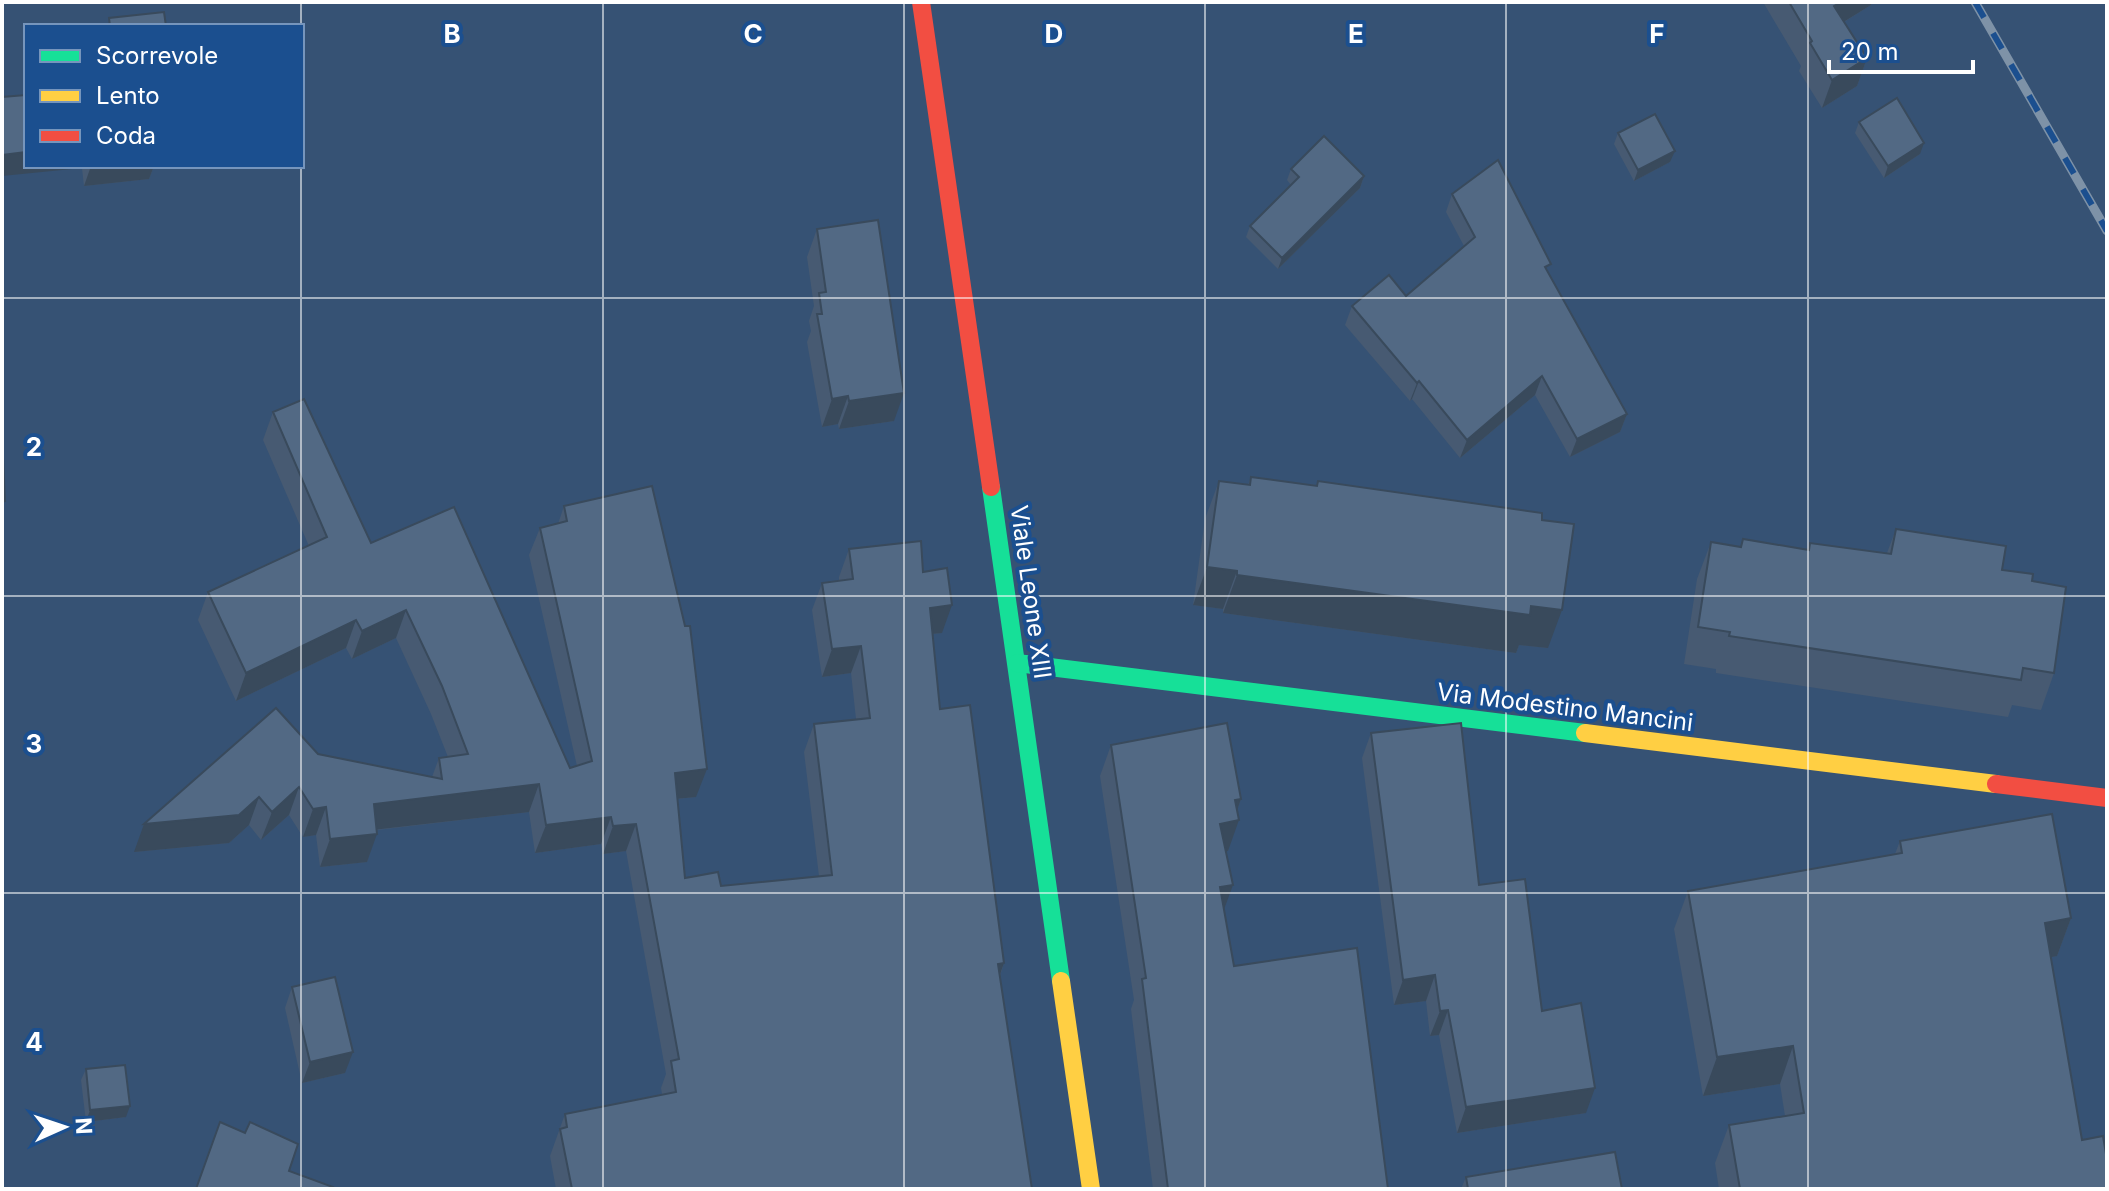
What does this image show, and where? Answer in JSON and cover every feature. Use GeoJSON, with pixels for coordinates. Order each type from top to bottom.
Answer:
{"type":"FeatureCollection","features":[{"type":"Feature","properties":{"kind":"street","name":"Viale Leone XIII"},"geometry":{"type":"LineString","coordinates":[[921,2],[1091,1189]]}},
{"type":"Feature","properties":{"kind":"street","name":"Via Modestino Mancini"},"geometry":{"type":"LineString","coordinates":[[1017,663],[2107,798]]}},
{"type":"Feature","properties":{"kind":"building"},"geometry":{"type":"Polygon","coordinates":[[[1789,2],[1841,2],[1834,6],[1867,58],[1832,80],[1789,2]]]}},
{"type":"Feature","properties":{"kind":"building"},"geometry":{"type":"Polygon","coordinates":[[[164,12],[166,24],[110,24],[109,18],[164,12]]]}},
{"type":"Feature","properties":{"kind":"building"},"geometry":{"type":"Polygon","coordinates":[[[24,95],[24,152],[2,155],[2,97],[24,95]]]}},
{"type":"Feature","properties":{"kind":"building"},"geometry":{"type":"Polygon","coordinates":[[[1897,98],[1924,143],[1888,166],[1859,122],[1897,98]]]}},
{"type":"Feature","properties":{"kind":"building"},"geometry":{"type":"Polygon","coordinates":[[[1655,114],[1675,151],[1638,170],[1618,133],[1655,114]]]}},
{"type":"Feature","properties":{"kind":"building"},"geometry":{"type":"Polygon","coordinates":[[[1324,136],[1364,176],[1282,258],[1250,226],[1299,177],[1291,169],[1324,136]]]}},
{"type":"Feature","properties":{"kind":"building"},"geometry":{"type":"Polygon","coordinates":[[[1498,160],[1551,264],[1545,267],[1627,414],[1577,439],[1542,376],[1467,440],[1352,306],[1389,275],[1406,296],[1475,237],[1452,194],[1498,160]]]}},
{"type":"Feature","properties":{"kind":"building"},"geometry":{"type":"Polygon","coordinates":[[[878,220],[904,393],[849,401],[848,396],[832,399],[817,314],[822,314],[819,293],[826,292],[817,229],[878,220]]]}},
{"type":"Feature","properties":{"kind":"building"},"geometry":{"type":"Polygon","coordinates":[[[304,399],[371,543],[454,507],[570,768],[592,761],[540,528],[567,521],[564,506],[652,486],[685,626],[690,626],[707,769],[675,773],[685,878],[718,872],[721,886],[832,875],[814,724],[870,718],[861,646],[832,649],[822,583],[853,579],[849,549],[921,541],[923,572],[947,568],[952,605],[930,608],[940,709],[970,705],[1004,963],[998,964],[1032,1189],[572,1189],[560,1129],[567,1127],[565,1114],[676,1092],[671,1061],[679,1059],[636,824],[613,826],[611,817],[546,825],[539,784],[374,804],[377,834],[330,839],[326,807],[313,809],[299,787],[272,812],[259,797],[239,815],[144,824],[276,708],[318,754],[442,779],[439,758],[468,754],[442,686],[406,610],[362,631],[356,620],[246,673],[208,592],[327,537],[273,412],[304,399]]]}},
{"type":"Feature","properties":{"kind":"building"},"geometry":{"type":"Polygon","coordinates":[[[2,436],[5,501],[2,502],[2,436]]]}},
{"type":"Feature","properties":{"kind":"building"},"geometry":{"type":"Polygon","coordinates":[[[1251,477],[1317,486],[1318,481],[1542,513],[1542,520],[1574,524],[1562,610],[1531,606],[1530,615],[1237,575],[1237,571],[1207,567],[1219,481],[1250,485],[1251,477]]]}},
{"type":"Feature","properties":{"kind":"building"},"geometry":{"type":"Polygon","coordinates":[[[1896,529],[2006,546],[2002,570],[2033,574],[2032,581],[2066,587],[2054,673],[2023,668],[2021,680],[1729,636],[1730,632],[1698,627],[1711,542],[1741,547],[1743,539],[1809,550],[1810,543],[1891,554],[1896,529]]]}},
{"type":"Feature","properties":{"kind":"building"},"geometry":{"type":"Polygon","coordinates":[[[1227,723],[1241,799],[1235,800],[1239,820],[1220,824],[1233,885],[1220,887],[1234,966],[1357,948],[1388,1189],[1168,1189],[1142,979],[1146,978],[1111,745],[1227,723]]]}},
{"type":"Feature","properties":{"kind":"building"},"geometry":{"type":"Polygon","coordinates":[[[1461,723],[1479,885],[1525,879],[1542,1011],[1581,1003],[1595,1088],[1466,1107],[1448,1010],[1440,1011],[1435,975],[1403,980],[1371,733],[1461,723]]]}},
{"type":"Feature","properties":{"kind":"building"},"geometry":{"type":"Polygon","coordinates":[[[2052,814],[2071,918],[2045,923],[2082,1140],[2103,1136],[2107,1189],[1740,1189],[1729,1125],[1804,1113],[1793,1046],[1717,1057],[1688,891],[1902,853],[1900,841],[2052,814]]]}},
{"type":"Feature","properties":{"kind":"building"},"geometry":{"type":"Polygon","coordinates":[[[335,977],[353,1052],[310,1062],[292,987],[335,977]]]}},
{"type":"Feature","properties":{"kind":"building"},"geometry":{"type":"Polygon","coordinates":[[[125,1065],[130,1106],[90,1110],[86,1069],[125,1065]]]}},
{"type":"Feature","properties":{"kind":"building"},"geometry":{"type":"Polygon","coordinates":[[[220,1122],[245,1133],[250,1122],[298,1144],[289,1171],[332,1189],[196,1189],[220,1122]]]}},
{"type":"Feature","properties":{"kind":"building"},"geometry":{"type":"Polygon","coordinates":[[[1615,1152],[1622,1189],[1468,1189],[1466,1177],[1615,1152]]]}},
{"type":"Feature","properties":{"kind":"railway"},"geometry":{"type":"LineString","coordinates":[[1975,2],[2107,231]]}},
{"type":"Feature","properties":{"kind":"traffic: fast"},"geometry":{"type":"LineString","coordinates":[[991,487],[1061,981]]}},
{"type":"Feature","properties":{"kind":"traffic: fast"},"geometry":{"type":"LineString","coordinates":[[1017,663],[1585,733]]}},
{"type":"Feature","properties":{"kind":"traffic: slow"},"geometry":{"type":"LineString","coordinates":[[1585,733],[1996,784]]}},
{"type":"Feature","properties":{"kind":"traffic: slow"},"geometry":{"type":"LineString","coordinates":[[1061,981],[1091,1189]]}},
{"type":"Feature","properties":{"kind":"traffic: jam"},"geometry":{"type":"LineString","coordinates":[[921,2],[991,487]]}},
{"type":"Feature","properties":{"kind":"traffic: jam"},"geometry":{"type":"LineString","coordinates":[[1996,784],[2107,798]]}}]}
